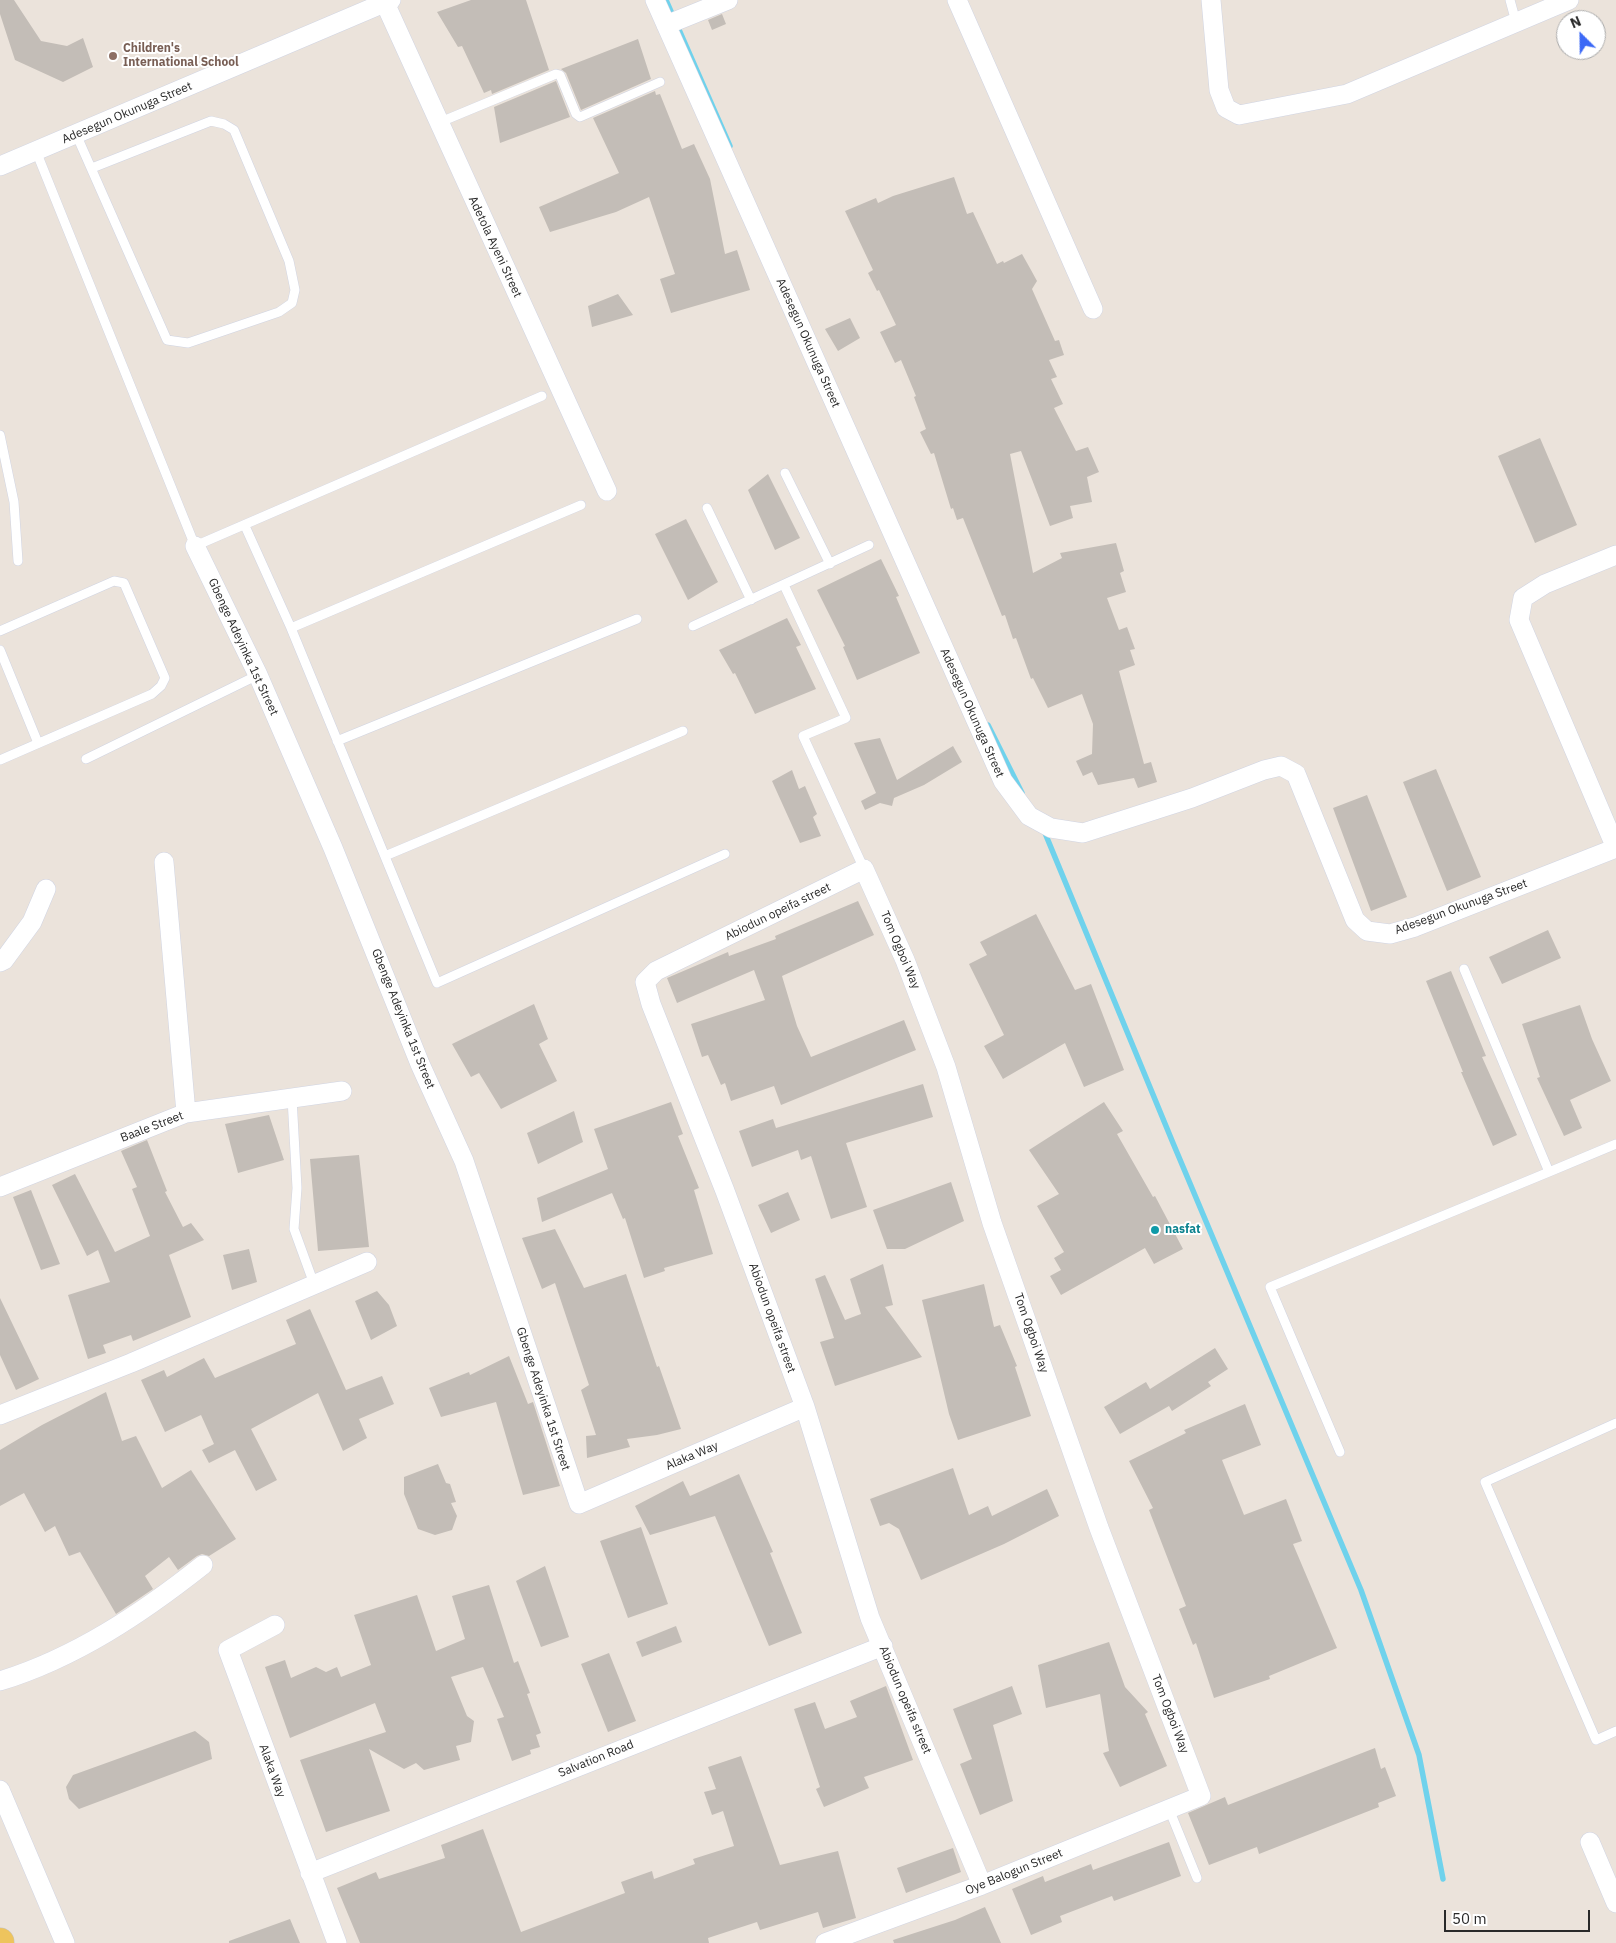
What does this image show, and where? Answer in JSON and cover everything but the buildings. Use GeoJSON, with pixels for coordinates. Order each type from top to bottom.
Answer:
{"type":"FeatureCollection","features":[{"type":"Feature","properties":{"kind":"street","name":"Adesegun Okunuga Street"},"geometry":{"type":"LineString","coordinates":[[655,0],[1003,781],[1029,816],[1051,828],[1083,833],[1192,798],[1264,770],[1281,766],[1296,774],[1356,920],[1367,931],[1390,934],[1415,927],[1616,848]]}},
{"type":"Feature","properties":{"kind":"street"},"geometry":{"type":"LineString","coordinates":[[666,25],[728,0]]}},
{"type":"Feature","properties":{"kind":"street"},"geometry":{"type":"LineString","coordinates":[[957,0],[1093,309]]}},
{"type":"Feature","properties":{"kind":"street"},"geometry":{"type":"LineString","coordinates":[[1211,0],[1219,90],[1226,108],[1239,115],[1348,94],[1569,0]]}},
{"type":"Feature","properties":{"kind":"street","name":"Adesegun Okunuga Street"},"geometry":{"type":"LineString","coordinates":[[0,166],[76,134],[357,7],[388,1]]}},
{"type":"Feature","properties":{"kind":"street","name":"Adetola Ayeni Street"},"geometry":{"type":"LineString","coordinates":[[388,1],[438,123],[607,491]]}},
{"type":"Feature","properties":{"kind":"street","name":"Gbenge Adeyinka 1st Street"},"geometry":{"type":"LineString","coordinates":[[195,546],[258,675],[333,848],[420,1064],[464,1161],[579,1504]]}},
{"type":"Feature","properties":{"kind":"street"},"geometry":{"type":"LineString","coordinates":[[1616,555],[1545,584],[1523,598],[1519,620],[1616,848]]}},
{"type":"Feature","properties":{"kind":"street"},"geometry":{"type":"LineString","coordinates":[[164,862],[186,1113]]}},
{"type":"Feature","properties":{"kind":"street","name":"Abiodun opeifa street"},"geometry":{"type":"LineString","coordinates":[[864,869],[656,971],[645,982],[651,1004],[725,1190],[805,1407],[870,1618],[982,1885]]}},
{"type":"Feature","properties":{"kind":"street","name":"Tom Ogboi Way"},"geometry":{"type":"LineString","coordinates":[[864,869],[905,960],[946,1067],[992,1223],[1099,1528],[1201,1796]]}},
{"type":"Feature","properties":{"kind":"street"},"geometry":{"type":"LineString","coordinates":[[0,962],[4,960],[32,922],[46,889]]}},
{"type":"Feature","properties":{"kind":"street","name":"Baale Street"},"geometry":{"type":"LineString","coordinates":[[0,1187],[186,1113],[342,1091]]}},
{"type":"Feature","properties":{"kind":"street"},"geometry":{"type":"LineString","coordinates":[[0,1415],[21,1405],[131,1363],[367,1262]]}},
{"type":"Feature","properties":{"kind":"street","name":"Alaka Way"},"geometry":{"type":"LineString","coordinates":[[579,1504],[805,1407]]}},
{"type":"Feature","properties":{"kind":"street"},"geometry":{"type":"LineString","coordinates":[[0,1681],[25,1674],[78,1651],[168,1593],[203,1565]]}},
{"type":"Feature","properties":{"kind":"street","name":"Alaka Way"},"geometry":{"type":"LineString","coordinates":[[275,1625],[228,1650],[337,1943]]}},
{"type":"Feature","properties":{"kind":"street","name":"Salvation Road"},"geometry":{"type":"LineString","coordinates":[[310,1873],[883,1646]]}},
{"type":"Feature","properties":{"kind":"street"},"geometry":{"type":"LineString","coordinates":[[0,1790],[65,1943]]}},
{"type":"Feature","properties":{"kind":"street","name":"Oye Balogun Street"},"geometry":{"type":"LineString","coordinates":[[825,1943],[982,1885],[1201,1796]]}},
{"type":"Feature","properties":{"kind":"street"},"geometry":{"type":"LineString","coordinates":[[1590,1842],[1616,1903]]}},
{"type":"Feature","properties":{"kind":"lane"},"geometry":{"type":"LineString","coordinates":[[1510,0],[1516,22]]}},
{"type":"Feature","properties":{"kind":"lane"},"geometry":{"type":"LineString","coordinates":[[438,123],[556,74],[560,75],[576,114],[580,117],[660,82]]}},
{"type":"Feature","properties":{"kind":"lane"},"geometry":{"type":"LineString","coordinates":[[76,134],[156,320],[167,340],[188,343],[279,312],[292,303],[295,290],[288,261],[234,130],[224,124],[211,121],[92,168]]}},
{"type":"Feature","properties":{"kind":"lane"},"geometry":{"type":"LineString","coordinates":[[36,151],[195,546],[246,526],[542,396]]}},
{"type":"Feature","properties":{"kind":"lane"},"geometry":{"type":"LineString","coordinates":[[0,435],[14,502],[18,561]]}},
{"type":"Feature","properties":{"kind":"lane"},"geometry":{"type":"LineString","coordinates":[[785,473],[830,564]]}},
{"type":"Feature","properties":{"kind":"lane"},"geometry":{"type":"LineString","coordinates":[[290,628],[581,505]]}},
{"type":"Feature","properties":{"kind":"lane"},"geometry":{"type":"LineString","coordinates":[[707,508],[751,600]]}},
{"type":"Feature","properties":{"kind":"lane"},"geometry":{"type":"LineString","coordinates":[[246,526],[438,983],[726,854]]}},
{"type":"Feature","properties":{"kind":"lane"},"geometry":{"type":"LineString","coordinates":[[693,626],[869,545]]}},
{"type":"Feature","properties":{"kind":"lane"},"geometry":{"type":"LineString","coordinates":[[0,631],[114,581],[124,583],[165,678],[161,686],[152,694],[0,760]]}},
{"type":"Feature","properties":{"kind":"lane"},"geometry":{"type":"LineString","coordinates":[[784,585],[846,718],[802,736],[864,869]]}},
{"type":"Feature","properties":{"kind":"lane"},"geometry":{"type":"LineString","coordinates":[[337,741],[637,619]]}},
{"type":"Feature","properties":{"kind":"lane"},"geometry":{"type":"LineString","coordinates":[[0,650],[38,743]]}},
{"type":"Feature","properties":{"kind":"lane"},"geometry":{"type":"LineString","coordinates":[[86,759],[258,675]]}},
{"type":"Feature","properties":{"kind":"lane"},"geometry":{"type":"LineString","coordinates":[[385,856],[683,732]]}},
{"type":"Feature","properties":{"kind":"lane"},"geometry":{"type":"LineString","coordinates":[[1464,969],[1550,1172]]}},
{"type":"Feature","properties":{"kind":"lane"},"geometry":{"type":"LineString","coordinates":[[292,1097],[297,1188],[294,1229],[314,1284]]}},
{"type":"Feature","properties":{"kind":"lane"},"geometry":{"type":"LineString","coordinates":[[1340,1452],[1270,1287],[1616,1144]]}},
{"type":"Feature","properties":{"kind":"lane"},"geometry":{"type":"LineString","coordinates":[[1616,1423],[1486,1482],[1596,1740],[1616,1731]]}},
{"type":"Feature","properties":{"kind":"lane"},"geometry":{"type":"LineString","coordinates":[[1169,1809],[1197,1878]]}},
{"type":"Feature","properties":{"kind":"waterway"},"geometry":{"type":"LineString","coordinates":[[666,0],[730,146]]}},
{"type":"Feature","properties":{"kind":"waterway"},"geometry":{"type":"LineString","coordinates":[[988,725],[1022,793]]}},
{"type":"Feature","properties":{"kind":"waterway"},"geometry":{"type":"LineString","coordinates":[[1045,833],[1361,1590],[1419,1755],[1443,1879]]}},
{"type":"Feature","properties":{"kind":"place","name":"Children's International School"},"geometry":{"type":"Point","coordinates":[113,56]}},
{"type":"Feature","properties":{"kind":"place","name":"nasfat"},"geometry":{"type":"Point","coordinates":[1155,1230]}}]}
